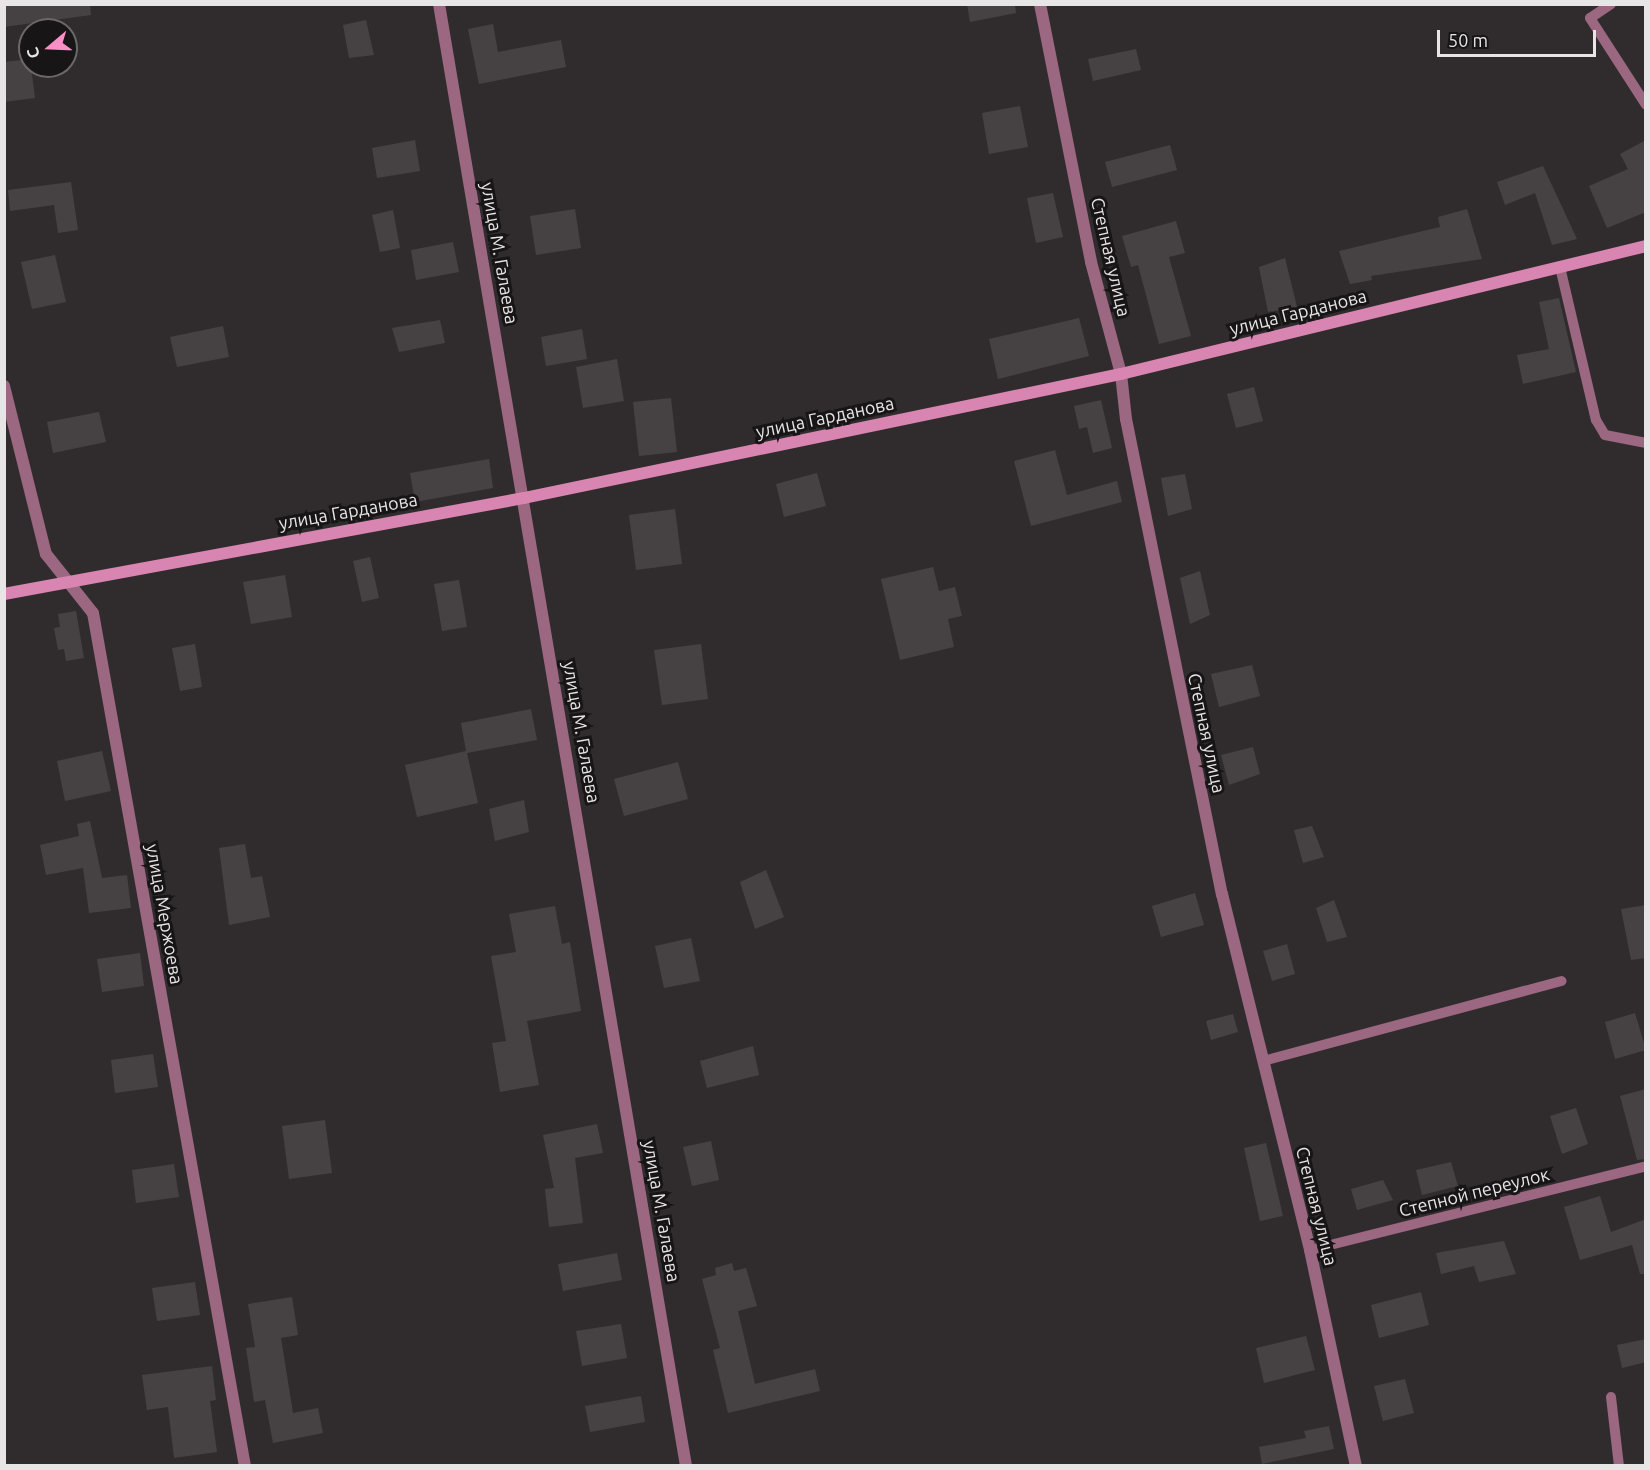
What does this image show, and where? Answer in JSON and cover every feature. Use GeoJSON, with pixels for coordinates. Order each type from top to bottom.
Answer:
{"type":"FeatureCollection","features":[{"type":"Feature","properties":{"kind":"street","name":"улица М. Галаева"},"geometry":{"type":"LineString","coordinates":[[439,4],[686,1466]]}},
{"type":"Feature","properties":{"kind":"street","name":"Степная улица"},"geometry":{"type":"LineString","coordinates":[[1040,4],[1091,262],[1121,374],[1126,419],[1222,894],[1310,1250],[1356,1466]]}},
{"type":"Feature","properties":{"kind":"street","name":"улица Гарданова"},"geometry":{"type":"LineString","coordinates":[[4,594],[524,498],[1121,374],[1646,246]]}},
{"type":"Feature","properties":{"kind":"street","name":"улица Мержоева"},"geometry":{"type":"LineString","coordinates":[[4,386],[46,554],[93,613],[245,1466]]}},
{"type":"Feature","properties":{"kind":"lane"},"geometry":{"type":"LineString","coordinates":[[1611,4],[1590,18],[1646,105]]}},
{"type":"Feature","properties":{"kind":"lane"},"geometry":{"type":"LineString","coordinates":[[1560,267],[1596,420],[1605,435],[1646,443]]}},
{"type":"Feature","properties":{"kind":"lane"},"geometry":{"type":"LineString","coordinates":[[1263,1061],[1561,981]]}},
{"type":"Feature","properties":{"kind":"lane","name":"Степной переулок"},"geometry":{"type":"LineString","coordinates":[[1310,1250],[1646,1166]]}},
{"type":"Feature","properties":{"kind":"lane"},"geometry":{"type":"LineString","coordinates":[[1611,1397],[1619,1466]]}},
{"type":"Feature","properties":{"kind":"building"},"geometry":{"type":"Polygon","coordinates":[[[4,4],[90,4],[91,15],[69,18],[18,18],[18,25],[4,27],[4,4]]]}},
{"type":"Feature","properties":{"kind":"building"},"geometry":{"type":"Polygon","coordinates":[[[967,4],[1015,4],[1016,13],[970,22],[967,4]]]}},
{"type":"Feature","properties":{"kind":"building"},"geometry":{"type":"Polygon","coordinates":[[[366,20],[374,55],[349,58],[343,25],[366,20]]]}},
{"type":"Feature","properties":{"kind":"building"},"geometry":{"type":"Polygon","coordinates":[[[493,24],[498,52],[561,40],[566,67],[479,84],[468,29],[493,24]]]}},
{"type":"Feature","properties":{"kind":"building"},"geometry":{"type":"Polygon","coordinates":[[[1136,49],[1141,70],[1093,81],[1088,59],[1136,49]]]}},
{"type":"Feature","properties":{"kind":"building"},"geometry":{"type":"Polygon","coordinates":[[[18,60],[18,78],[32,78],[35,98],[4,102],[4,62],[18,60]]]}},
{"type":"Feature","properties":{"kind":"building"},"geometry":{"type":"Polygon","coordinates":[[[1020,106],[1028,147],[989,154],[982,113],[1020,106]]]}},
{"type":"Feature","properties":{"kind":"building"},"geometry":{"type":"Polygon","coordinates":[[[415,140],[420,171],[377,178],[372,148],[415,140]]]}},
{"type":"Feature","properties":{"kind":"building"},"geometry":{"type":"Polygon","coordinates":[[[1646,140],[1646,212],[1607,228],[1589,186],[1628,169],[1620,154],[1646,140]]]}},
{"type":"Feature","properties":{"kind":"building"},"geometry":{"type":"Polygon","coordinates":[[[1170,145],[1177,170],[1112,187],[1105,162],[1170,145]]]}},
{"type":"Feature","properties":{"kind":"building"},"geometry":{"type":"Polygon","coordinates":[[[1543,166],[1577,239],[1552,245],[1535,193],[1505,205],[1497,182],[1543,166]]]}},
{"type":"Feature","properties":{"kind":"building"},"geometry":{"type":"Polygon","coordinates":[[[71,182],[78,230],[58,233],[54,205],[10,211],[8,190],[71,182]]]}},
{"type":"Feature","properties":{"kind":"building"},"geometry":{"type":"Polygon","coordinates":[[[1053,193],[1063,237],[1036,243],[1027,198],[1053,193]]]}},
{"type":"Feature","properties":{"kind":"building"},"geometry":{"type":"Polygon","coordinates":[[[575,209],[581,248],[536,255],[530,216],[575,209]]]}},
{"type":"Feature","properties":{"kind":"building"},"geometry":{"type":"Polygon","coordinates":[[[1467,209],[1482,259],[1371,276],[1372,280],[1350,284],[1339,251],[1440,227],[1438,217],[1467,209]]]}},
{"type":"Feature","properties":{"kind":"building"},"geometry":{"type":"Polygon","coordinates":[[[393,210],[400,248],[380,252],[372,215],[393,210]]]}},
{"type":"Feature","properties":{"kind":"building"},"geometry":{"type":"Polygon","coordinates":[[[1176,221],[1185,253],[1169,257],[1191,336],[1159,344],[1138,265],[1131,267],[1122,236],[1176,221]]]}},
{"type":"Feature","properties":{"kind":"building"},"geometry":{"type":"Polygon","coordinates":[[[453,242],[459,272],[416,280],[411,250],[453,242]]]}},
{"type":"Feature","properties":{"kind":"building"},"geometry":{"type":"Polygon","coordinates":[[[55,255],[66,302],[32,309],[21,262],[55,255]]]}},
{"type":"Feature","properties":{"kind":"building"},"geometry":{"type":"Polygon","coordinates":[[[1285,258],[1297,307],[1268,312],[1259,267],[1285,258]]]}},
{"type":"Feature","properties":{"kind":"building"},"geometry":{"type":"Polygon","coordinates":[[[1559,298],[1576,372],[1523,384],[1517,355],[1549,349],[1539,302],[1559,298]]]}},
{"type":"Feature","properties":{"kind":"building"},"geometry":{"type":"Polygon","coordinates":[[[1079,318],[1089,356],[998,379],[989,339],[1079,318]]]}},
{"type":"Feature","properties":{"kind":"building"},"geometry":{"type":"Polygon","coordinates":[[[440,320],[445,343],[399,352],[392,328],[440,320]]]}},
{"type":"Feature","properties":{"kind":"building"},"geometry":{"type":"Polygon","coordinates":[[[223,326],[229,357],[177,367],[170,337],[223,326]]]}},
{"type":"Feature","properties":{"kind":"building"},"geometry":{"type":"Polygon","coordinates":[[[582,329],[587,359],[546,366],[541,337],[582,329]]]}},
{"type":"Feature","properties":{"kind":"building"},"geometry":{"type":"Polygon","coordinates":[[[617,359],[624,401],[583,408],[576,367],[617,359]]]}},
{"type":"Feature","properties":{"kind":"building"},"geometry":{"type":"Polygon","coordinates":[[[1254,387],[1263,421],[1236,428],[1227,394],[1254,387]]]}},
{"type":"Feature","properties":{"kind":"building"},"geometry":{"type":"Polygon","coordinates":[[[671,398],[677,452],[639,456],[633,402],[671,398]]]}},
{"type":"Feature","properties":{"kind":"building"},"geometry":{"type":"Polygon","coordinates":[[[1101,400],[1112,448],[1093,453],[1087,427],[1079,429],[1074,406],[1101,400]]]}},
{"type":"Feature","properties":{"kind":"building"},"geometry":{"type":"Polygon","coordinates":[[[99,412],[106,442],[53,453],[47,422],[99,412]]]}},
{"type":"Feature","properties":{"kind":"building"},"geometry":{"type":"Polygon","coordinates":[[[1055,450],[1067,495],[1117,481],[1122,502],[1031,526],[1014,461],[1055,450]]]}},
{"type":"Feature","properties":{"kind":"building"},"geometry":{"type":"Polygon","coordinates":[[[489,459],[493,488],[415,502],[410,473],[489,459]]]}},
{"type":"Feature","properties":{"kind":"building"},"geometry":{"type":"Polygon","coordinates":[[[817,473],[826,506],[784,517],[776,484],[817,473]]]}},
{"type":"Feature","properties":{"kind":"building"},"geometry":{"type":"Polygon","coordinates":[[[1185,474],[1192,509],[1168,516],[1161,478],[1185,474]]]}},
{"type":"Feature","properties":{"kind":"building"},"geometry":{"type":"Polygon","coordinates":[[[675,509],[682,564],[636,570],[629,515],[675,509]]]}},
{"type":"Feature","properties":{"kind":"building"},"geometry":{"type":"Polygon","coordinates":[[[370,557],[379,598],[362,602],[353,561],[370,557]]]}},
{"type":"Feature","properties":{"kind":"building"},"geometry":{"type":"Polygon","coordinates":[[[933,567],[939,591],[955,587],[962,616],[948,619],[954,647],[900,660],[881,579],[933,567]]]}},
{"type":"Feature","properties":{"kind":"building"},"geometry":{"type":"Polygon","coordinates":[[[1200,571],[1210,615],[1190,624],[1180,578],[1200,571]]]}},
{"type":"Feature","properties":{"kind":"building"},"geometry":{"type":"Polygon","coordinates":[[[285,575],[292,617],[251,624],[243,582],[285,575]]]}},
{"type":"Feature","properties":{"kind":"building"},"geometry":{"type":"Polygon","coordinates":[[[459,580],[467,627],[442,631],[434,584],[459,580]]]}},
{"type":"Feature","properties":{"kind":"building"},"geometry":{"type":"Polygon","coordinates":[[[76,611],[84,658],[66,661],[64,649],[58,650],[54,628],[60,627],[58,614],[76,611]]]}},
{"type":"Feature","properties":{"kind":"building"},"geometry":{"type":"Polygon","coordinates":[[[195,644],[202,687],[180,691],[172,648],[195,644]]]}},
{"type":"Feature","properties":{"kind":"building"},"geometry":{"type":"Polygon","coordinates":[[[701,644],[708,699],[662,705],[654,650],[701,644]]]}},
{"type":"Feature","properties":{"kind":"building"},"geometry":{"type":"Polygon","coordinates":[[[1252,665],[1260,696],[1219,707],[1211,674],[1252,665]]]}},
{"type":"Feature","properties":{"kind":"building"},"geometry":{"type":"Polygon","coordinates":[[[531,709],[537,740],[467,753],[478,803],[417,817],[405,765],[466,751],[461,723],[531,709]]]}},
{"type":"Feature","properties":{"kind":"building"},"geometry":{"type":"Polygon","coordinates":[[[1253,747],[1260,774],[1229,785],[1221,755],[1253,747]]]}},
{"type":"Feature","properties":{"kind":"building"},"geometry":{"type":"Polygon","coordinates":[[[102,751],[111,791],[65,801],[57,761],[102,751]]]}},
{"type":"Feature","properties":{"kind":"building"},"geometry":{"type":"Polygon","coordinates":[[[678,762],[688,799],[624,816],[614,779],[678,762]]]}},
{"type":"Feature","properties":{"kind":"building"},"geometry":{"type":"Polygon","coordinates":[[[524,800],[529,832],[495,841],[489,809],[524,800]]]}},
{"type":"Feature","properties":{"kind":"building"},"geometry":{"type":"Polygon","coordinates":[[[90,821],[102,878],[127,875],[131,908],[89,913],[83,868],[46,875],[40,845],[79,836],[77,824],[90,821]]]}},
{"type":"Feature","properties":{"kind":"building"},"geometry":{"type":"Polygon","coordinates":[[[1312,826],[1324,857],[1303,863],[1294,830],[1312,826]]]}},
{"type":"Feature","properties":{"kind":"building"},"geometry":{"type":"Polygon","coordinates":[[[245,844],[251,878],[262,876],[270,917],[229,925],[219,848],[245,844]]]}},
{"type":"Feature","properties":{"kind":"building"},"geometry":{"type":"Polygon","coordinates":[[[766,870],[784,917],[755,929],[740,882],[766,870]]]}},
{"type":"Feature","properties":{"kind":"building"},"geometry":{"type":"Polygon","coordinates":[[[1195,893],[1204,925],[1161,937],[1152,906],[1195,893]]]}},
{"type":"Feature","properties":{"kind":"building"},"geometry":{"type":"Polygon","coordinates":[[[1334,900],[1347,937],[1327,942],[1316,908],[1334,900]]]}},
{"type":"Feature","properties":{"kind":"building"},"geometry":{"type":"Polygon","coordinates":[[[1646,905],[1646,958],[1631,960],[1621,909],[1646,905]]]}},
{"type":"Feature","properties":{"kind":"building"},"geometry":{"type":"Polygon","coordinates":[[[555,906],[562,944],[570,942],[581,1011],[527,1021],[539,1085],[500,1092],[492,1043],[506,1041],[491,956],[516,952],[509,914],[555,906]]]}},
{"type":"Feature","properties":{"kind":"building"},"geometry":{"type":"Polygon","coordinates":[[[691,938],[700,981],[664,988],[655,946],[691,938]]]}},
{"type":"Feature","properties":{"kind":"building"},"geometry":{"type":"Polygon","coordinates":[[[1287,944],[1295,974],[1272,981],[1263,951],[1287,944]]]}},
{"type":"Feature","properties":{"kind":"building"},"geometry":{"type":"Polygon","coordinates":[[[140,953],[144,986],[102,992],[97,959],[140,953]]]}},
{"type":"Feature","properties":{"kind":"building"},"geometry":{"type":"Polygon","coordinates":[[[1635,1013],[1646,1050],[1615,1059],[1605,1022],[1635,1013]]]}},
{"type":"Feature","properties":{"kind":"building"},"geometry":{"type":"Polygon","coordinates":[[[1233,1014],[1238,1032],[1211,1040],[1206,1021],[1233,1014]]]}},
{"type":"Feature","properties":{"kind":"building"},"geometry":{"type":"Polygon","coordinates":[[[753,1046],[759,1075],[707,1088],[700,1061],[753,1046]]]}},
{"type":"Feature","properties":{"kind":"building"},"geometry":{"type":"Polygon","coordinates":[[[153,1054],[158,1087],[115,1093],[111,1060],[153,1054]]]}},
{"type":"Feature","properties":{"kind":"building"},"geometry":{"type":"Polygon","coordinates":[[[1646,1089],[1646,1159],[1637,1160],[1620,1096],[1646,1089]]]}},
{"type":"Feature","properties":{"kind":"building"},"geometry":{"type":"Polygon","coordinates":[[[1576,1108],[1588,1144],[1562,1154],[1550,1116],[1576,1108]]]}},
{"type":"Feature","properties":{"kind":"building"},"geometry":{"type":"Polygon","coordinates":[[[325,1120],[332,1173],[289,1179],[282,1126],[325,1120]]]}},
{"type":"Feature","properties":{"kind":"building"},"geometry":{"type":"Polygon","coordinates":[[[597,1124],[603,1153],[575,1158],[583,1223],[549,1227],[545,1189],[554,1188],[543,1135],[597,1124]]]}},
{"type":"Feature","properties":{"kind":"building"},"geometry":{"type":"Polygon","coordinates":[[[711,1141],[719,1180],[692,1186],[683,1147],[711,1141]]]}},
{"type":"Feature","properties":{"kind":"building"},"geometry":{"type":"Polygon","coordinates":[[[1266,1143],[1283,1216],[1260,1221],[1244,1148],[1266,1143]]]}},
{"type":"Feature","properties":{"kind":"building"},"geometry":{"type":"Polygon","coordinates":[[[1451,1162],[1458,1186],[1422,1195],[1416,1170],[1451,1162]]]}},
{"type":"Feature","properties":{"kind":"building"},"geometry":{"type":"Polygon","coordinates":[[[174,1164],[179,1197],[136,1203],[132,1170],[174,1164]]]}},
{"type":"Feature","properties":{"kind":"building"},"geometry":{"type":"Polygon","coordinates":[[[1383,1180],[1393,1200],[1357,1210],[1351,1189],[1383,1180]]]}},
{"type":"Feature","properties":{"kind":"building"},"geometry":{"type":"Polygon","coordinates":[[[1600,1196],[1611,1232],[1646,1219],[1646,1274],[1640,1274],[1632,1245],[1580,1260],[1564,1207],[1600,1196]]]}},
{"type":"Feature","properties":{"kind":"building"},"geometry":{"type":"Polygon","coordinates":[[[1504,1241],[1516,1274],[1479,1282],[1474,1266],[1441,1274],[1436,1253],[1504,1241]]]}},
{"type":"Feature","properties":{"kind":"building"},"geometry":{"type":"Polygon","coordinates":[[[617,1253],[622,1280],[563,1291],[558,1264],[617,1253]]]}},
{"type":"Feature","properties":{"kind":"building"},"geometry":{"type":"Polygon","coordinates":[[[732,1263],[734,1271],[746,1268],[757,1306],[738,1311],[755,1384],[815,1369],[820,1391],[728,1413],[713,1350],[720,1348],[702,1279],[716,1275],[715,1268],[732,1263]]]}},
{"type":"Feature","properties":{"kind":"building"},"geometry":{"type":"Polygon","coordinates":[[[195,1282],[200,1315],[157,1321],[152,1288],[195,1282]]]}},
{"type":"Feature","properties":{"kind":"building"},"geometry":{"type":"Polygon","coordinates":[[[1421,1292],[1429,1325],[1379,1338],[1371,1305],[1421,1292]]]}},
{"type":"Feature","properties":{"kind":"building"},"geometry":{"type":"Polygon","coordinates":[[[292,1297],[298,1335],[281,1338],[293,1413],[318,1408],[323,1433],[273,1443],[265,1400],[254,1402],[246,1348],[255,1347],[248,1304],[292,1297]]]}},
{"type":"Feature","properties":{"kind":"building"},"geometry":{"type":"Polygon","coordinates":[[[621,1324],[627,1358],[582,1366],[576,1331],[621,1324]]]}},
{"type":"Feature","properties":{"kind":"building"},"geometry":{"type":"Polygon","coordinates":[[[1306,1336],[1315,1370],[1264,1383],[1256,1348],[1306,1336]]]}},
{"type":"Feature","properties":{"kind":"building"},"geometry":{"type":"Polygon","coordinates":[[[1646,1339],[1646,1362],[1622,1368],[1617,1345],[1646,1339]]]}},
{"type":"Feature","properties":{"kind":"building"},"geometry":{"type":"Polygon","coordinates":[[[212,1366],[216,1400],[210,1401],[217,1452],[174,1458],[168,1407],[147,1410],[142,1375],[212,1366]]]}},
{"type":"Feature","properties":{"kind":"building"},"geometry":{"type":"Polygon","coordinates":[[[1405,1379],[1414,1413],[1383,1421],[1374,1386],[1405,1379]]]}},
{"type":"Feature","properties":{"kind":"building"},"geometry":{"type":"Polygon","coordinates":[[[641,1396],[645,1422],[590,1432],[585,1406],[641,1396]]]}},
{"type":"Feature","properties":{"kind":"building"},"geometry":{"type":"Polygon","coordinates":[[[1329,1426],[1334,1449],[1262,1464],[1259,1447],[1306,1438],[1304,1431],[1329,1426]]]}}]}
